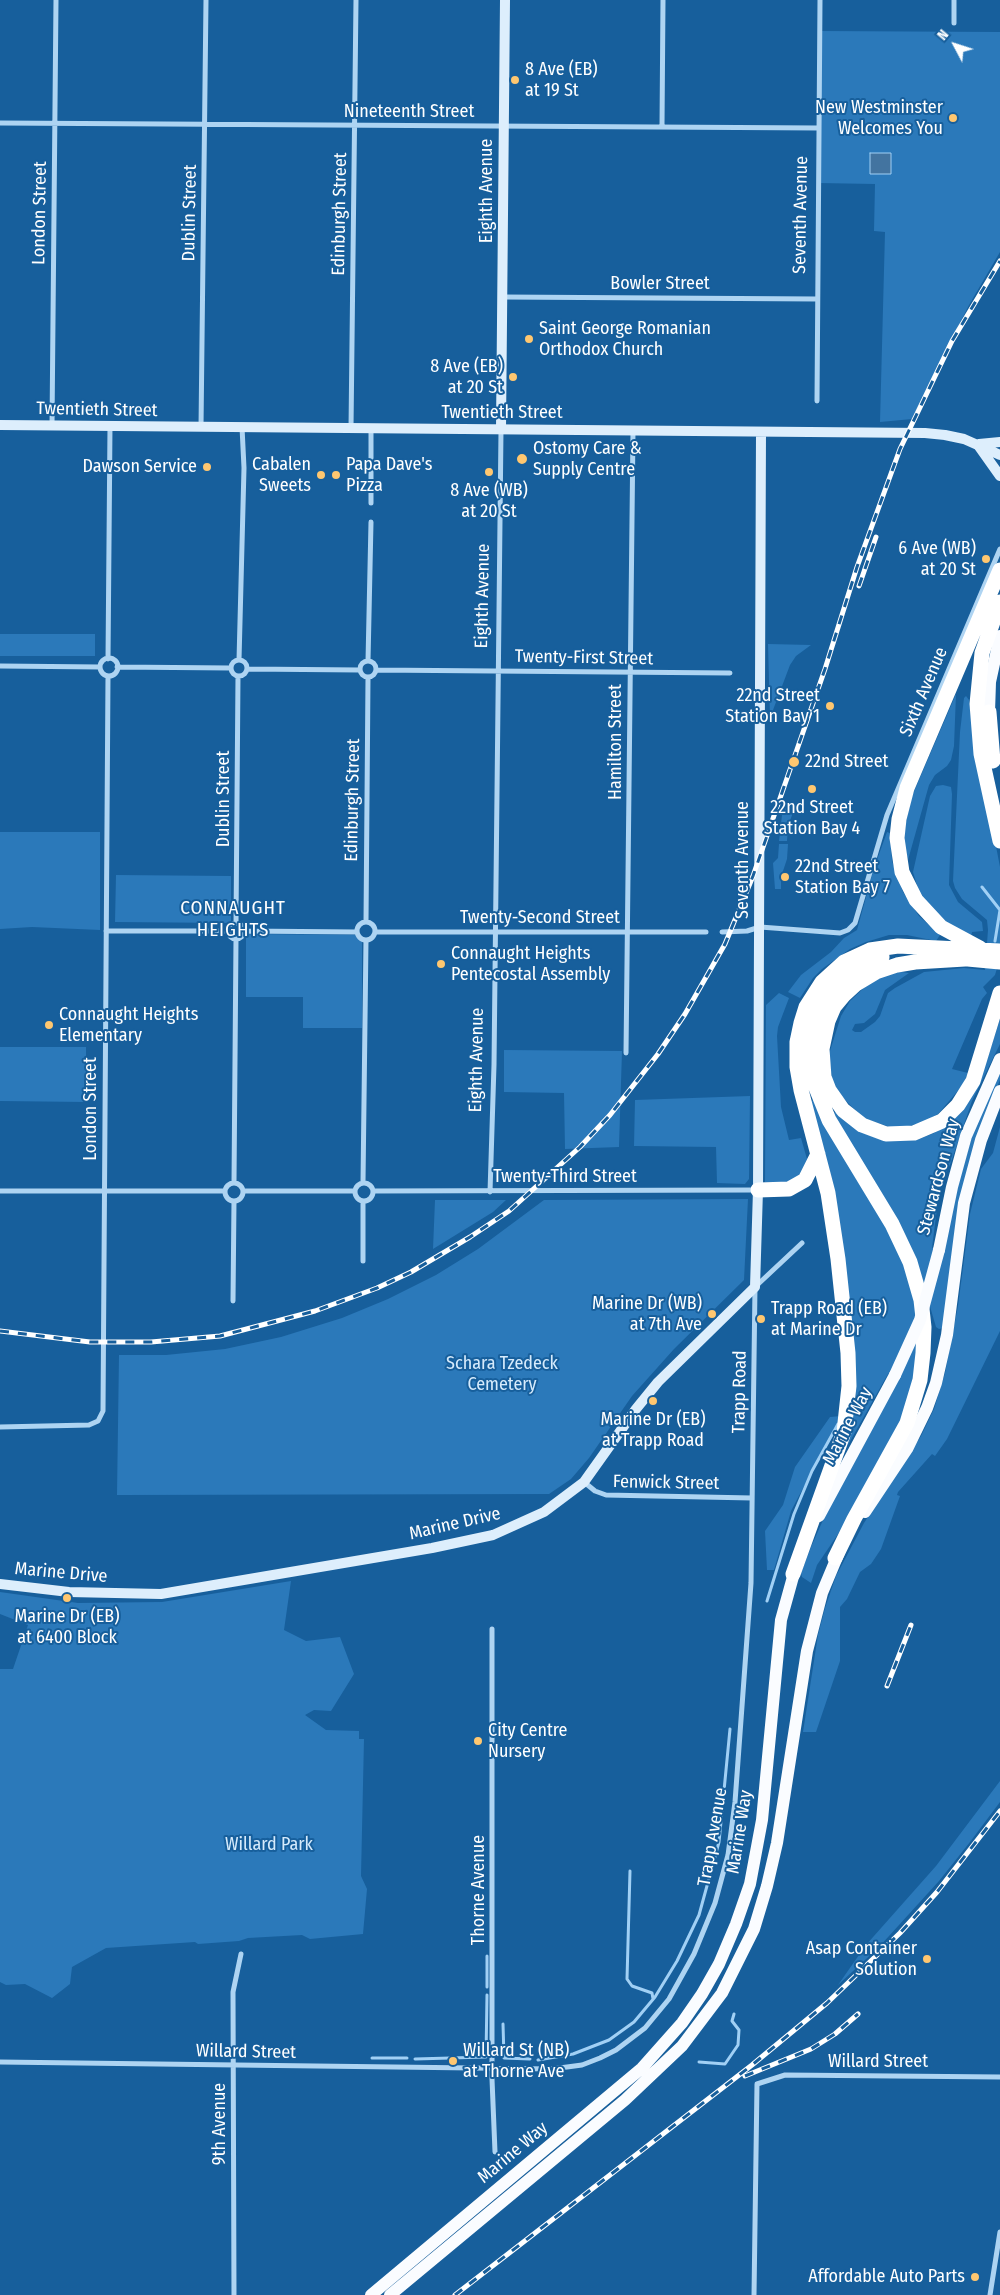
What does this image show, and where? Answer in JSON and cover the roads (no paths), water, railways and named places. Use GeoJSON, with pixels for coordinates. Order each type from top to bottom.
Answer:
{"type":"FeatureCollection","features":[{"type":"Feature","properties":{"kind":"highway"},"geometry":{"type":"LineString","coordinates":[[971,951],[940,927],[916,900],[902,872],[897,838],[899,819],[907,788],[1000,570]]}},
{"type":"Feature","properties":{"kind":"highway"},"geometry":{"type":"LineString","coordinates":[[1000,602],[982,653],[976,704],[982,754],[1000,841]]}},
{"type":"Feature","properties":{"kind":"highway"},"geometry":{"type":"LineString","coordinates":[[989,712],[989,734],[1000,795]]}},
{"type":"Feature","properties":{"kind":"highway"},"geometry":{"type":"LineString","coordinates":[[793,1574],[844,1432],[849,1386],[848,1354],[838,1259],[828,1193],[801,1090],[797,1053],[801,1023],[813,994],[828,977],[844,962],[870,950],[898,946],[971,951],[1000,962]]}},
{"type":"Feature","properties":{"kind":"highway"},"geometry":{"type":"LineString","coordinates":[[971,951],[896,965],[876,972],[856,984],[844,995],[834,1007],[828,1021],[822,1049],[824,1077],[829,1090],[843,1110],[862,1125],[886,1134],[914,1133],[942,1121],[958,1105],[972,1081],[1000,993]]}},
{"type":"Feature","properties":{"kind":"highway"},"geometry":{"type":"LineString","coordinates":[[835,1558],[854,1519],[907,1423],[920,1380],[924,1327],[921,1300],[904,1248],[830,1120],[815,1089],[810,1073],[811,1034],[823,1001],[841,979],[862,965],[885,956],[904,954],[1000,951]]}},
{"type":"Feature","properties":{"kind":"highway"},"geometry":{"type":"LineString","coordinates":[[758,1190],[789,1189],[805,1180],[818,1154]]}},
{"type":"Feature","properties":{"kind":"main road"},"geometry":{"type":"LineString","coordinates":[[1000,636],[990,682],[989,712],[1000,763]]}},
{"type":"Feature","properties":{"kind":"main road","name":"Stewardson Way"},"geometry":{"type":"LineString","coordinates":[[939,1250],[952,1187],[966,1136],[1000,1059]]}},
{"type":"Feature","properties":{"kind":"main road","name":"Stewardson Way"},"geometry":{"type":"LineString","coordinates":[[954,1266],[964,1203],[972,1168],[1000,1091]]}},
{"type":"Feature","properties":{"kind":"main road","name":"Marine Way"},"geometry":{"type":"LineString","coordinates":[[370,2295],[642,2068],[682,2023],[702,1994],[730,1940],[750,1884],[762,1820],[781,1620],[793,1574],[814,1526],[894,1375],[920,1320],[939,1250]]}},
{"type":"Feature","properties":{"kind":"main road","name":"Marine Way"},"geometry":{"type":"LineString","coordinates":[[390,2295],[625,2100],[682,2046],[722,1993],[754,1929],[767,1886],[777,1843],[807,1651],[822,1593],[835,1558],[907,1449],[927,1408],[942,1358],[954,1266]]}},
{"type":"Feature","properties":{"kind":"street","name":"London Street"},"geometry":{"type":"LineString","coordinates":[[52,426],[56,0]]}},
{"type":"Feature","properties":{"kind":"street","name":"Dublin Street"},"geometry":{"type":"LineString","coordinates":[[202,427],[206,0]]}},
{"type":"Feature","properties":{"kind":"street","name":"Edinburgh Street"},"geometry":{"type":"LineString","coordinates":[[351,428],[356,0]]}},
{"type":"Feature","properties":{"kind":"street","name":"Eighth Avenue"},"geometry":{"type":"LineString","coordinates":[[490,1192],[496,931],[505,0]]}},
{"type":"Feature","properties":{"kind":"street"},"geometry":{"type":"LineString","coordinates":[[662,126],[663,0]]}},
{"type":"Feature","properties":{"kind":"street","name":"Seventh Avenue"},"geometry":{"type":"LineString","coordinates":[[817,401],[820,0]]}},
{"type":"Feature","properties":{"kind":"street"},"geometry":{"type":"LineString","coordinates":[[954,0],[954,24]]}},
{"type":"Feature","properties":{"kind":"street","name":"Nineteenth Street"},"geometry":{"type":"LineString","coordinates":[[0,123],[819,128]]}},
{"type":"Feature","properties":{"kind":"street","name":"Bowler Street"},"geometry":{"type":"LineString","coordinates":[[503,297],[817,299]]}},
{"type":"Feature","properties":{"kind":"street","name":"Twentieth Street"},"geometry":{"type":"LineString","coordinates":[[0,425],[925,433],[945,435],[978,444],[1000,455]]}},
{"type":"Feature","properties":{"kind":"street"},"geometry":{"type":"LineString","coordinates":[[108,659],[110,426]]}},
{"type":"Feature","properties":{"kind":"street"},"geometry":{"type":"LineString","coordinates":[[239,660],[244,468],[242,428]]}},
{"type":"Feature","properties":{"kind":"street"},"geometry":{"type":"LineString","coordinates":[[371,428],[371,503]]}},
{"type":"Feature","properties":{"kind":"street","name":"Hamilton Street"},"geometry":{"type":"LineString","coordinates":[[626,1053],[629,932],[633,430]]}},
{"type":"Feature","properties":{"kind":"street","name":"Seventh Avenue"},"geometry":{"type":"LineString","coordinates":[[756,1287],[760,927],[761,432]]}},
{"type":"Feature","properties":{"kind":"street"},"geometry":{"type":"LineString","coordinates":[[1000,442],[978,444],[1000,476]]}},
{"type":"Feature","properties":{"kind":"street"},"geometry":{"type":"LineString","coordinates":[[368,661],[370,522]]}},
{"type":"Feature","properties":{"kind":"street","name":"Sixth Avenue"},"geometry":{"type":"LineString","coordinates":[[760,927],[840,933],[848,930],[858,918],[886,815],[1000,549]]}},
{"type":"Feature","properties":{"kind":"street"},"geometry":{"type":"LineString","coordinates":[[108,659],[114,660],[117,667],[113,674],[108,676],[101,672],[100,667],[104,660],[108,659]]}},
{"type":"Feature","properties":{"kind":"street"},"geometry":{"type":"LineString","coordinates":[[230,668],[234,662],[239,660]]}},
{"type":"Feature","properties":{"kind":"street"},"geometry":{"type":"LineString","coordinates":[[239,660],[247,668]]}},
{"type":"Feature","properties":{"kind":"street"},"geometry":{"type":"LineString","coordinates":[[360,670],[362,665],[368,661]]}},
{"type":"Feature","properties":{"kind":"street"},"geometry":{"type":"LineString","coordinates":[[360,670],[363,676],[368,678],[375,674],[375,665],[368,661]]}},
{"type":"Feature","properties":{"kind":"street"},"geometry":{"type":"LineString","coordinates":[[0,666],[100,667]]}},
{"type":"Feature","properties":{"kind":"street"},"geometry":{"type":"LineString","coordinates":[[117,667],[230,668]]}},
{"type":"Feature","properties":{"kind":"street"},"geometry":{"type":"LineString","coordinates":[[230,668],[234,675],[238,676],[243,675],[247,668]]}},
{"type":"Feature","properties":{"kind":"street"},"geometry":{"type":"LineString","coordinates":[[247,668],[360,670]]}},
{"type":"Feature","properties":{"kind":"street","name":"Twenty-First Street"},"geometry":{"type":"LineString","coordinates":[[376,670],[730,673]]}},
{"type":"Feature","properties":{"kind":"street","name":"London Street"},"geometry":{"type":"LineString","coordinates":[[0,1427],[89,1425],[98,1422],[103,1410],[108,676]]}},
{"type":"Feature","properties":{"kind":"street","name":"Dublin Street"},"geometry":{"type":"LineString","coordinates":[[236,923],[238,676]]}},
{"type":"Feature","properties":{"kind":"street","name":"Edinburgh Street"},"geometry":{"type":"LineString","coordinates":[[366,922],[368,678]]}},
{"type":"Feature","properties":{"kind":"street"},"geometry":{"type":"LineString","coordinates":[[366,922],[371,924],[375,932],[373,937],[366,940],[358,937],[358,926],[366,922]]}},
{"type":"Feature","properties":{"kind":"street"},"geometry":{"type":"LineString","coordinates":[[236,923],[243,926],[244,931],[242,936],[236,939],[231,938],[228,931],[231,924],[236,923]]}},
{"type":"Feature","properties":{"kind":"street"},"geometry":{"type":"LineString","coordinates":[[722,932],[747,931],[760,927]]}},
{"type":"Feature","properties":{"kind":"street"},"geometry":{"type":"LineString","coordinates":[[106,931],[228,931]]}},
{"type":"Feature","properties":{"kind":"street"},"geometry":{"type":"LineString","coordinates":[[244,931],[357,932]]}},
{"type":"Feature","properties":{"kind":"street","name":"Twenty-Second Street"},"geometry":{"type":"LineString","coordinates":[[375,932],[706,932]]}},
{"type":"Feature","properties":{"kind":"street"},"geometry":{"type":"LineString","coordinates":[[234,1182],[236,939]]}},
{"type":"Feature","properties":{"kind":"street"},"geometry":{"type":"LineString","coordinates":[[363,1182],[366,940]]}},
{"type":"Feature","properties":{"kind":"street"},"geometry":{"type":"LineString","coordinates":[[234,1182],[239,1184],[244,1191],[242,1197],[234,1201],[228,1199],[225,1191],[228,1184],[234,1182]]}},
{"type":"Feature","properties":{"kind":"street"},"geometry":{"type":"LineString","coordinates":[[363,1182],[371,1186],[373,1191],[371,1197],[363,1201]]}},
{"type":"Feature","properties":{"kind":"street"},"geometry":{"type":"LineString","coordinates":[[363,1182],[356,1186],[354,1191],[356,1197],[363,1201]]}},
{"type":"Feature","properties":{"kind":"street"},"geometry":{"type":"LineString","coordinates":[[0,1190],[225,1191]]}},
{"type":"Feature","properties":{"kind":"street","name":"Twenty-Third Street"},"geometry":{"type":"LineString","coordinates":[[373,1191],[758,1190]]}},
{"type":"Feature","properties":{"kind":"street"},"geometry":{"type":"LineString","coordinates":[[244,1191],[354,1191]]}},
{"type":"Feature","properties":{"kind":"street"},"geometry":{"type":"LineString","coordinates":[[233,1301],[234,1201]]}},
{"type":"Feature","properties":{"kind":"street"},"geometry":{"type":"LineString","coordinates":[[363,1201],[364,1262]]}},
{"type":"Feature","properties":{"kind":"street","name":"Marine Drive"},"geometry":{"type":"LineString","coordinates":[[0,1584],[69,1592],[161,1594],[432,1548],[493,1535],[524,1522],[562,1500],[584,1482],[636,1409],[658,1382],[802,1243]]}},
{"type":"Feature","properties":{"kind":"street","name":"Trapp Road"},"geometry":{"type":"LineString","coordinates":[[752,1498],[756,1287]]}},
{"type":"Feature","properties":{"kind":"street","name":"Fenwick Street"},"geometry":{"type":"LineString","coordinates":[[584,1482],[595,1491],[606,1496],[752,1498]]}},
{"type":"Feature","properties":{"kind":"street","name":"Trapp Avenue"},"geometry":{"type":"LineString","coordinates":[[493,2069],[582,2065],[616,2050],[645,2028],[658,2014],[669,1999],[694,1954],[722,1879],[733,1819],[751,1583],[752,1498]]}},
{"type":"Feature","properties":{"kind":"street","name":"Thorne Avenue"},"geometry":{"type":"LineString","coordinates":[[492,1629],[493,2069],[495,2152]]}},
{"type":"Feature","properties":{"kind":"street","name":"9th Avenue"},"geometry":{"type":"LineString","coordinates":[[234,2295],[233,1992],[241,1954]]}},
{"type":"Feature","properties":{"kind":"street","name":"Willard Street"},"geometry":{"type":"LineString","coordinates":[[0,2062],[493,2069]]}},
{"type":"Feature","properties":{"kind":"street","name":"Willard Street"},"geometry":{"type":"LineString","coordinates":[[754,2295],[757,2084],[785,2075],[1000,2076]]}},
{"type":"Feature","properties":{"kind":"street"},"geometry":{"type":"LineString","coordinates":[[990,2295],[1000,2232]]}},
{"type":"Feature","properties":{"kind":"waterway"},"geometry":{"type":"LineString","coordinates":[[982,887],[1000,910],[995,941]]}},
{"type":"Feature","properties":{"kind":"waterway"},"geometry":{"type":"LineString","coordinates":[[767,1601],[794,1514],[812,1471],[838,1424]]}},
{"type":"Feature","properties":{"kind":"waterway"},"geometry":{"type":"LineString","coordinates":[[538,2060],[573,2054],[609,2040],[634,2022],[655,1997],[677,1961],[699,1915],[719,1842],[730,1729]]}},
{"type":"Feature","properties":{"kind":"waterway"},"geometry":{"type":"LineString","coordinates":[[630,1871],[627,1979],[632,1986],[652,1993],[653,1999]]}},
{"type":"Feature","properties":{"kind":"waterway"},"geometry":{"type":"LineString","coordinates":[[487,1956],[487,1987]]}},
{"type":"Feature","properties":{"kind":"waterway"},"geometry":{"type":"LineString","coordinates":[[415,2059],[486,2057],[487,1995]]}},
{"type":"Feature","properties":{"kind":"waterway"},"geometry":{"type":"LineString","coordinates":[[699,2062],[725,2064],[738,2045],[739,2030],[732,2021],[734,2014]]}},
{"type":"Feature","properties":{"kind":"waterway"},"geometry":{"type":"LineString","coordinates":[[503,2024],[504,2058],[530,2059]]}},
{"type":"Feature","properties":{"kind":"waterway"},"geometry":{"type":"LineString","coordinates":[[372,2058],[407,2058]]}},
{"type":"Feature","properties":{"kind":"railway"},"geometry":{"type":"LineString","coordinates":[[0,1331],[90,1342],[151,1342],[220,1336],[315,1311],[377,1288],[411,1272],[470,1237],[509,1211],[580,1147],[610,1115],[658,1054],[685,1014],[725,944],[753,876],[825,669],[857,567],[900,449],[952,341],[1000,261]]}},
{"type":"Feature","properties":{"kind":"railway"},"geometry":{"type":"LineString","coordinates":[[859,586],[876,537]]}},
{"type":"Feature","properties":{"kind":"railway"},"geometry":{"type":"LineString","coordinates":[[887,1686],[911,1625]]}},
{"type":"Feature","properties":{"kind":"railway"},"geometry":{"type":"LineString","coordinates":[[455,2295],[752,2065],[827,2003],[900,1933],[937,1892],[1000,1811]]}},
{"type":"Feature","properties":{"kind":"railway"},"geometry":{"type":"LineString","coordinates":[[745,2076],[811,2049],[835,2034],[858,2014]]}},
{"type":"Feature","properties":{"kind":"place","name":"8 Ave (EB) at 19 St"},"geometry":{"type":"Point","coordinates":[515,80]}},
{"type":"Feature","properties":{"kind":"place","name":"New Westminster Welcomes You"},"geometry":{"type":"Point","coordinates":[953,118]}},
{"type":"Feature","properties":{"kind":"place","name":"Saint George Romanian Orthodox Church"},"geometry":{"type":"Point","coordinates":[529,339]}},
{"type":"Feature","properties":{"kind":"place","name":"8 Ave (EB) at 20 St"},"geometry":{"type":"Point","coordinates":[513,377]}},
{"type":"Feature","properties":{"kind":"place","name":"Ostomy Care & Supply Centre"},"geometry":{"type":"Point","coordinates":[522,459]}},
{"type":"Feature","properties":{"kind":"place","name":"Dawson Service"},"geometry":{"type":"Point","coordinates":[207,467]}},
{"type":"Feature","properties":{"kind":"place","name":"8 Ave (WB) at 20 St"},"geometry":{"type":"Point","coordinates":[489,472]}},
{"type":"Feature","properties":{"kind":"place","name":"Cabalen Sweets"},"geometry":{"type":"Point","coordinates":[321,475]}},
{"type":"Feature","properties":{"kind":"place","name":"Papa Dave's Pizza"},"geometry":{"type":"Point","coordinates":[336,475]}},
{"type":"Feature","properties":{"kind":"place","name":"6 Ave (WB) at 20 St"},"geometry":{"type":"Point","coordinates":[986,559]}},
{"type":"Feature","properties":{"kind":"place","name":"22nd Street Station Bay 1"},"geometry":{"type":"Point","coordinates":[830,706]}},
{"type":"Feature","properties":{"kind":"place","name":"22nd Street"},"geometry":{"type":"Point","coordinates":[794,762]}},
{"type":"Feature","properties":{"kind":"place","name":"22nd Street Station Bay 4"},"geometry":{"type":"Point","coordinates":[812,789]}},
{"type":"Feature","properties":{"kind":"place","name":"22nd Street Station Bay 7"},"geometry":{"type":"Point","coordinates":[785,877]}},
{"type":"Feature","properties":{"kind":"place","name":"Connaught Heights Pentecostal Assembly"},"geometry":{"type":"Point","coordinates":[441,964]}},
{"type":"Feature","properties":{"kind":"place","name":"Connaught Heights Elementary"},"geometry":{"type":"Point","coordinates":[49,1025]}},
{"type":"Feature","properties":{"kind":"place","name":"Marine Dr (WB) at 7th Ave"},"geometry":{"type":"Point","coordinates":[712,1314]}},
{"type":"Feature","properties":{"kind":"place","name":"Trapp Road (EB) at Marine Dr"},"geometry":{"type":"Point","coordinates":[761,1319]}},
{"type":"Feature","properties":{"kind":"place","name":"Marine Dr (EB) at Trapp Road"},"geometry":{"type":"Point","coordinates":[653,1401]}},
{"type":"Feature","properties":{"kind":"place","name":"Marine Dr (EB) at 6400 Block"},"geometry":{"type":"Point","coordinates":[67,1598]}},
{"type":"Feature","properties":{"kind":"place","name":"City Centre Nursery"},"geometry":{"type":"Point","coordinates":[478,1741]}},
{"type":"Feature","properties":{"kind":"place","name":"Asap Container Solution"},"geometry":{"type":"Point","coordinates":[927,1959]}},
{"type":"Feature","properties":{"kind":"place","name":"Willard St (NB) at Thorne Ave"},"geometry":{"type":"Point","coordinates":[453,2061]}},
{"type":"Feature","properties":{"kind":"place","name":"Affordable Auto Parts"},"geometry":{"type":"Point","coordinates":[975,2277]}},
{"type":"Feature","properties":{"kind":"district","name":"CONNAUGHT HEIGHTS"},"geometry":{"type":"Point","coordinates":[233,920]}},
{"type":"Feature","properties":{"kind":"park label","name":"Schara Tzedeck Cemetery"},"geometry":{"type":"Point","coordinates":[502,1374]}},
{"type":"Feature","properties":{"kind":"park label","name":"Willard Park"},"geometry":{"type":"Point","coordinates":[269,1845]}}]}
